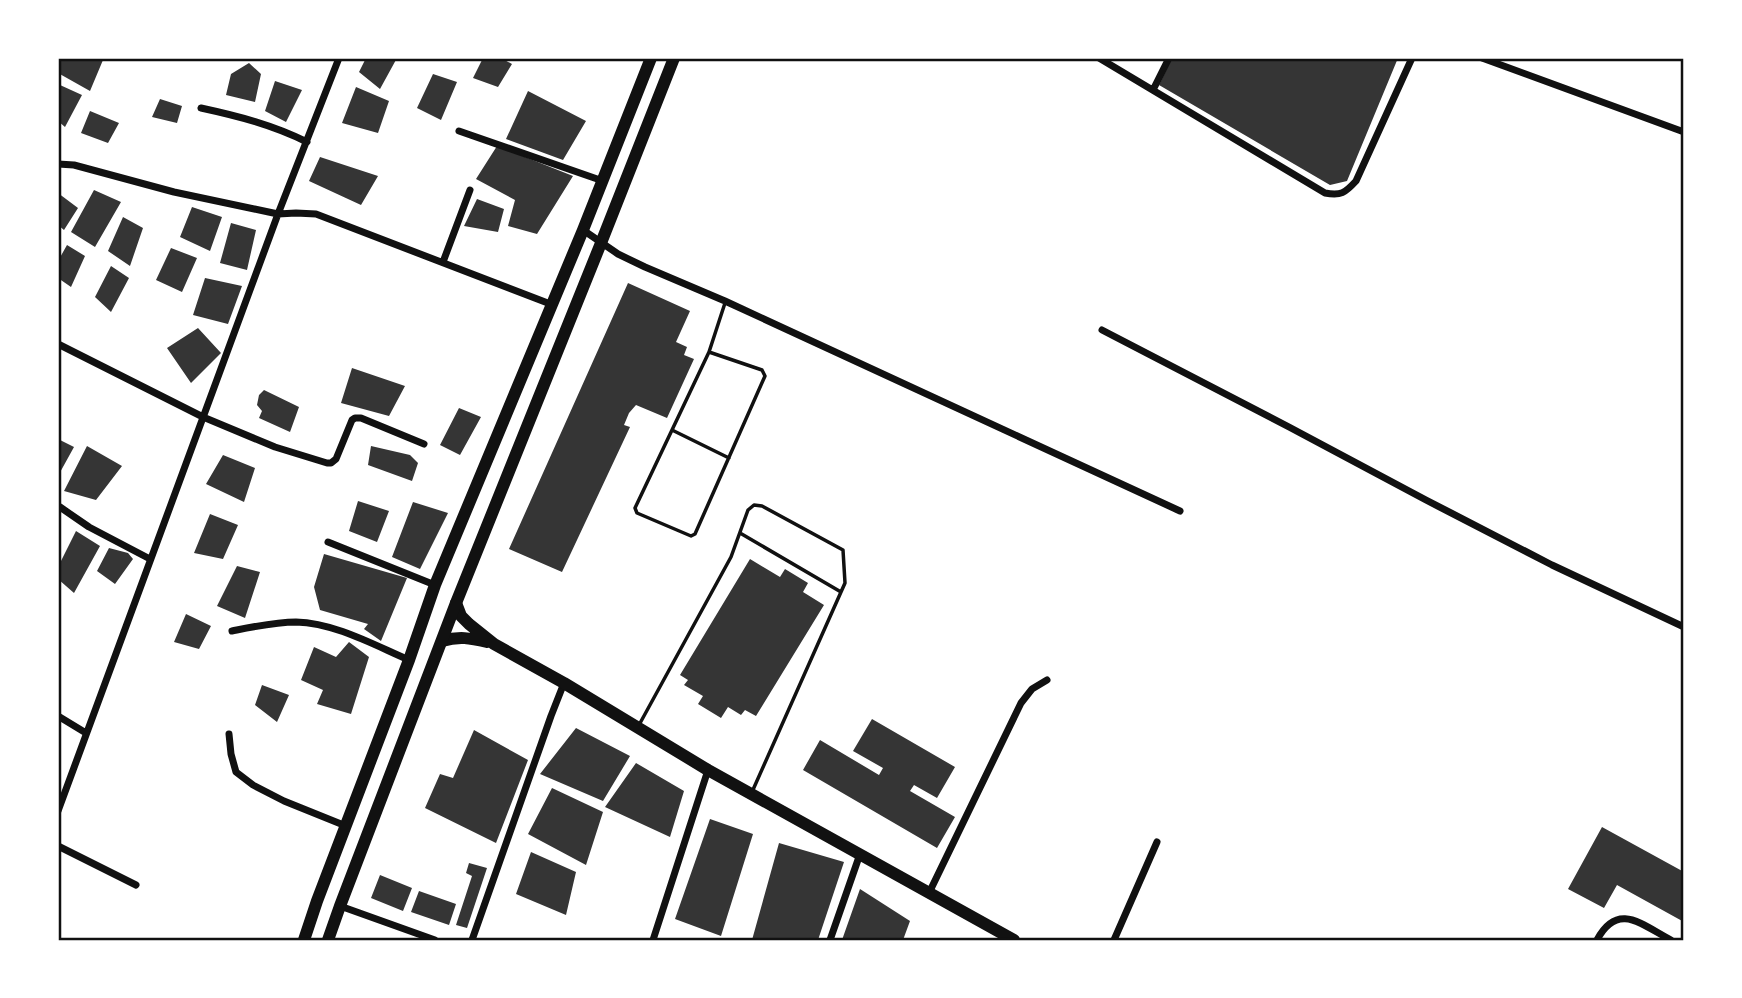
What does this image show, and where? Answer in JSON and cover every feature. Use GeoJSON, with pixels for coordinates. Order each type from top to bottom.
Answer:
{"type":"FeatureCollection","features":[{"type":"Feature","properties":{"kind":"main road"},"geometry":{"type":"LineString","coordinates":[[304,940],[435,585],[553,304],[652,58]]}},
{"type":"Feature","properties":{"kind":"main road"},"geometry":{"type":"LineString","coordinates":[[328,940],[456,603],[674,58]]}},
{"type":"Feature","properties":{"kind":"main road"},"geometry":{"type":"LineString","coordinates":[[456,603],[461,616],[494,644],[708,770],[1006,938]]}},
{"type":"Feature","properties":{"kind":"main road"},"geometry":{"type":"LineString","coordinates":[[442,641],[453,637],[467,637],[494,644]]}},
{"type":"Feature","properties":{"kind":"street"},"geometry":{"type":"LineString","coordinates":[[58,811],[278,214],[339,58]]}},
{"type":"Feature","properties":{"kind":"street"},"geometry":{"type":"LineString","coordinates":[[1099,58],[1325,193],[1336,195],[1347,192],[1356,181],[1412,58]]}},
{"type":"Feature","properties":{"kind":"street"},"geometry":{"type":"LineString","coordinates":[[1153,90],[1169,58]]}},
{"type":"Feature","properties":{"kind":"street"},"geometry":{"type":"LineString","coordinates":[[1482,58],[1684,132]]}},
{"type":"Feature","properties":{"kind":"street"},"geometry":{"type":"LineString","coordinates":[[201,108],[282,130],[307,142]]}},
{"type":"Feature","properties":{"kind":"street"},"geometry":{"type":"LineString","coordinates":[[459,131],[603,181]]}},
{"type":"Feature","properties":{"kind":"street"},"geometry":{"type":"LineString","coordinates":[[58,164],[74,165],[174,192],[278,214],[316,214],[553,304]]}},
{"type":"Feature","properties":{"kind":"street"},"geometry":{"type":"LineString","coordinates":[[443,262],[470,190]]}},
{"type":"Feature","properties":{"kind":"street"},"geometry":{"type":"LineString","coordinates":[[583,230],[636,262],[1180,511]]}},
{"type":"Feature","properties":{"kind":"street"},"geometry":{"type":"LineString","coordinates":[[1102,330],[1552,565],[1684,627]]}},
{"type":"Feature","properties":{"kind":"street"},"geometry":{"type":"LineString","coordinates":[[58,344],[203,417],[275,447],[327,463],[336,459],[355,418],[424,444]]}},
{"type":"Feature","properties":{"kind":"street"},"geometry":{"type":"LineString","coordinates":[[60,508],[89,527],[150,559]]}},
{"type":"Feature","properties":{"kind":"street"},"geometry":{"type":"LineString","coordinates":[[328,542],[435,585]]}},
{"type":"Feature","properties":{"kind":"street"},"geometry":{"type":"LineString","coordinates":[[232,631],[296,622],[321,626],[348,634],[409,660]]}},
{"type":"Feature","properties":{"kind":"street"},"geometry":{"type":"LineString","coordinates":[[929,893],[1021,703],[1032,689],[1047,680]]}},
{"type":"Feature","properties":{"kind":"street"},"geometry":{"type":"LineString","coordinates":[[472,940],[564,683]]}},
{"type":"Feature","properties":{"kind":"street"},"geometry":{"type":"LineString","coordinates":[[58,716],[86,733]]}},
{"type":"Feature","properties":{"kind":"street"},"geometry":{"type":"LineString","coordinates":[[229,734],[236,772],[253,785],[284,801],[346,826]]}},
{"type":"Feature","properties":{"kind":"street"},"geometry":{"type":"LineString","coordinates":[[653,940],[708,770]]}},
{"type":"Feature","properties":{"kind":"street"},"geometry":{"type":"LineString","coordinates":[[1114,940],[1157,842]]}},
{"type":"Feature","properties":{"kind":"street"},"geometry":{"type":"LineString","coordinates":[[58,846],[136,886]]}},
{"type":"Feature","properties":{"kind":"street"},"geometry":{"type":"LineString","coordinates":[[830,940],[860,854]]}},
{"type":"Feature","properties":{"kind":"street"},"geometry":{"type":"LineString","coordinates":[[340,906],[435,940]]}},
{"type":"Feature","properties":{"kind":"street"},"geometry":{"type":"LineString","coordinates":[[1597,940],[1610,923],[1620,918],[1629,918],[1671,940]]}},
{"type":"Feature","properties":{"kind":"lane"},"geometry":{"type":"LineString","coordinates":[[709,352],[762,370],[765,376],[693,536],[636,513],[635,508],[709,352],[725,301]]}},
{"type":"Feature","properties":{"kind":"lane"},"geometry":{"type":"LineString","coordinates":[[672,430],[729,458]]}},
{"type":"Feature","properties":{"kind":"lane"},"geometry":{"type":"LineString","coordinates":[[638,727],[731,557],[748,510],[754,505],[762,506],[843,550],[845,583],[751,793]]}},
{"type":"Feature","properties":{"kind":"lane"},"geometry":{"type":"LineString","coordinates":[[740,533],[841,593]]}},
{"type":"Feature","properties":{"kind":"building"},"geometry":{"type":"Polygon","coordinates":[[[58,58],[103,60],[90,91],[58,73],[58,58]]]}},
{"type":"Feature","properties":{"kind":"building"},"geometry":{"type":"Polygon","coordinates":[[[366,58],[397,58],[380,89],[359,72],[366,58]]]}},
{"type":"Feature","properties":{"kind":"building"},"geometry":{"type":"Polygon","coordinates":[[[483,58],[501,58],[512,64],[498,87],[473,78],[483,58]]]}},
{"type":"Feature","properties":{"kind":"building"},"geometry":{"type":"Polygon","coordinates":[[[1172,58],[1398,58],[1347,181],[1330,185],[1159,85],[1172,58]]]}},
{"type":"Feature","properties":{"kind":"building"},"geometry":{"type":"Polygon","coordinates":[[[249,63],[261,74],[255,102],[226,95],[231,74],[249,63]]]}},
{"type":"Feature","properties":{"kind":"building"},"geometry":{"type":"Polygon","coordinates":[[[433,74],[457,82],[441,120],[417,108],[433,74]]]}},
{"type":"Feature","properties":{"kind":"building"},"geometry":{"type":"Polygon","coordinates":[[[275,81],[302,90],[286,122],[265,111],[275,81]]]}},
{"type":"Feature","properties":{"kind":"building"},"geometry":{"type":"Polygon","coordinates":[[[60,85],[82,95],[65,127],[58,121],[60,85]]]}},
{"type":"Feature","properties":{"kind":"building"},"geometry":{"type":"Polygon","coordinates":[[[356,87],[389,101],[378,133],[342,123],[356,87]]]}},
{"type":"Feature","properties":{"kind":"building"},"geometry":{"type":"Polygon","coordinates":[[[528,91],[586,121],[563,160],[506,139],[528,91]]]}},
{"type":"Feature","properties":{"kind":"building"},"geometry":{"type":"Polygon","coordinates":[[[160,99],[182,106],[177,123],[152,117],[160,99]]]}},
{"type":"Feature","properties":{"kind":"building"},"geometry":{"type":"Polygon","coordinates":[[[90,111],[119,123],[108,143],[81,133],[90,111]]]}},
{"type":"Feature","properties":{"kind":"building"},"geometry":{"type":"Polygon","coordinates":[[[497,146],[573,176],[537,234],[508,226],[515,200],[476,179],[497,146]]]}},
{"type":"Feature","properties":{"kind":"building"},"geometry":{"type":"Polygon","coordinates":[[[320,157],[378,176],[361,205],[309,181],[320,157]]]}},
{"type":"Feature","properties":{"kind":"building"},"geometry":{"type":"Polygon","coordinates":[[[94,190],[121,202],[95,247],[71,232],[94,190]]]}},
{"type":"Feature","properties":{"kind":"building"},"geometry":{"type":"Polygon","coordinates":[[[58,193],[78,208],[64,230],[58,225],[58,193]]]}},
{"type":"Feature","properties":{"kind":"building"},"geometry":{"type":"Polygon","coordinates":[[[477,199],[504,209],[498,232],[464,226],[477,199]]]}},
{"type":"Feature","properties":{"kind":"building"},"geometry":{"type":"Polygon","coordinates":[[[192,207],[222,217],[210,251],[180,237],[192,207]]]}},
{"type":"Feature","properties":{"kind":"building"},"geometry":{"type":"Polygon","coordinates":[[[123,217],[143,228],[130,266],[108,251],[123,217]]]}},
{"type":"Feature","properties":{"kind":"building"},"geometry":{"type":"Polygon","coordinates":[[[231,223],[256,230],[247,270],[220,263],[231,223]]]}},
{"type":"Feature","properties":{"kind":"building"},"geometry":{"type":"Polygon","coordinates":[[[67,245],[85,256],[71,287],[58,278],[58,261],[67,245]]]}},
{"type":"Feature","properties":{"kind":"building"},"geometry":{"type":"Polygon","coordinates":[[[171,248],[197,258],[182,292],[156,280],[171,248]]]}},
{"type":"Feature","properties":{"kind":"building"},"geometry":{"type":"Polygon","coordinates":[[[111,266],[129,278],[111,312],[95,297],[111,266]]]}},
{"type":"Feature","properties":{"kind":"building"},"geometry":{"type":"Polygon","coordinates":[[[205,278],[242,286],[228,324],[193,315],[205,278]]]}},
{"type":"Feature","properties":{"kind":"building"},"geometry":{"type":"Polygon","coordinates":[[[628,283],[690,311],[676,342],[687,347],[684,355],[694,359],[667,418],[636,405],[629,413],[624,425],[630,427],[562,572],[509,549],[628,283]]]}},
{"type":"Feature","properties":{"kind":"building"},"geometry":{"type":"Polygon","coordinates":[[[198,328],[221,353],[191,383],[167,348],[198,328]]]}},
{"type":"Feature","properties":{"kind":"building"},"geometry":{"type":"Polygon","coordinates":[[[352,368],[405,386],[389,416],[341,403],[352,368]]]}},
{"type":"Feature","properties":{"kind":"building"},"geometry":{"type":"Polygon","coordinates":[[[264,390],[299,407],[290,432],[259,418],[262,411],[257,405],[259,395],[264,390]]]}},
{"type":"Feature","properties":{"kind":"building"},"geometry":{"type":"Polygon","coordinates":[[[459,408],[481,417],[460,455],[440,445],[459,408]]]}},
{"type":"Feature","properties":{"kind":"building"},"geometry":{"type":"Polygon","coordinates":[[[58,439],[74,447],[58,476],[58,439]]]}},
{"type":"Feature","properties":{"kind":"building"},"geometry":{"type":"Polygon","coordinates":[[[87,446],[122,466],[96,500],[64,491],[87,446]]]}},
{"type":"Feature","properties":{"kind":"building"},"geometry":{"type":"Polygon","coordinates":[[[371,446],[410,455],[418,463],[412,481],[368,465],[371,446]]]}},
{"type":"Feature","properties":{"kind":"building"},"geometry":{"type":"Polygon","coordinates":[[[223,455],[255,468],[244,502],[206,484],[223,455]]]}},
{"type":"Feature","properties":{"kind":"building"},"geometry":{"type":"Polygon","coordinates":[[[358,501],[389,511],[377,542],[349,531],[358,501]]]}},
{"type":"Feature","properties":{"kind":"building"},"geometry":{"type":"Polygon","coordinates":[[[413,502],[448,513],[420,569],[392,557],[413,502]]]}},
{"type":"Feature","properties":{"kind":"building"},"geometry":{"type":"Polygon","coordinates":[[[210,514],[238,525],[223,559],[194,553],[210,514]]]}},
{"type":"Feature","properties":{"kind":"building"},"geometry":{"type":"Polygon","coordinates":[[[76,531],[100,546],[74,593],[58,579],[58,567],[76,531]]]}},
{"type":"Feature","properties":{"kind":"building"},"geometry":{"type":"Polygon","coordinates":[[[109,548],[128,553],[133,559],[115,584],[97,571],[109,548]]]}},
{"type":"Feature","properties":{"kind":"building"},"geometry":{"type":"Polygon","coordinates":[[[324,554],[407,578],[381,641],[364,629],[368,624],[320,610],[314,587],[324,554]]]}},
{"type":"Feature","properties":{"kind":"building"},"geometry":{"type":"Polygon","coordinates":[[[750,559],[780,577],[785,569],[808,583],[803,592],[824,605],[756,716],[745,710],[741,715],[728,707],[721,718],[698,704],[703,696],[684,685],[688,680],[680,675],[750,559]]]}},
{"type":"Feature","properties":{"kind":"building"},"geometry":{"type":"Polygon","coordinates":[[[237,566],[260,572],[245,618],[217,606],[237,566]]]}},
{"type":"Feature","properties":{"kind":"building"},"geometry":{"type":"Polygon","coordinates":[[[186,614],[211,626],[199,649],[174,642],[186,614]]]}},
{"type":"Feature","properties":{"kind":"building"},"geometry":{"type":"Polygon","coordinates":[[[349,642],[369,657],[351,714],[317,704],[323,690],[301,680],[314,647],[336,657],[349,642]]]}},
{"type":"Feature","properties":{"kind":"building"},"geometry":{"type":"Polygon","coordinates":[[[262,685],[289,695],[277,722],[255,705],[262,685]]]}},
{"type":"Feature","properties":{"kind":"building"},"geometry":{"type":"Polygon","coordinates":[[[872,719],[955,767],[937,798],[914,785],[910,791],[955,817],[937,848],[803,770],[820,740],[879,775],[883,768],[853,751],[872,719]]]}},
{"type":"Feature","properties":{"kind":"building"},"geometry":{"type":"Polygon","coordinates":[[[576,728],[630,756],[603,801],[540,774],[576,728]]]}},
{"type":"Feature","properties":{"kind":"building"},"geometry":{"type":"Polygon","coordinates":[[[474,730],[528,760],[496,843],[425,808],[440,774],[453,778],[474,730]]]}},
{"type":"Feature","properties":{"kind":"building"},"geometry":{"type":"Polygon","coordinates":[[[636,763],[684,791],[670,837],[605,807],[636,763]]]}},
{"type":"Feature","properties":{"kind":"building"},"geometry":{"type":"Polygon","coordinates":[[[552,788],[603,812],[586,865],[528,834],[552,788]]]}},
{"type":"Feature","properties":{"kind":"building"},"geometry":{"type":"Polygon","coordinates":[[[710,819],[753,834],[721,936],[675,919],[710,819]]]}},
{"type":"Feature","properties":{"kind":"building"},"geometry":{"type":"Polygon","coordinates":[[[1602,827],[1684,872],[1684,922],[1617,885],[1604,908],[1568,889],[1602,827]]]}},
{"type":"Feature","properties":{"kind":"building"},"geometry":{"type":"Polygon","coordinates":[[[779,843],[844,862],[818,940],[752,940],[779,843]]]}},
{"type":"Feature","properties":{"kind":"building"},"geometry":{"type":"Polygon","coordinates":[[[531,852],[576,872],[566,915],[516,894],[531,852]]]}},
{"type":"Feature","properties":{"kind":"building"},"geometry":{"type":"Polygon","coordinates":[[[469,863],[487,868],[467,928],[456,925],[472,876],[466,873],[469,863]]]}},
{"type":"Feature","properties":{"kind":"building"},"geometry":{"type":"Polygon","coordinates":[[[380,875],[412,888],[403,911],[371,898],[380,875]]]}},
{"type":"Feature","properties":{"kind":"building"},"geometry":{"type":"Polygon","coordinates":[[[860,889],[910,921],[903,940],[842,940],[860,889]]]}},
{"type":"Feature","properties":{"kind":"building"},"geometry":{"type":"Polygon","coordinates":[[[419,891],[456,904],[449,925],[411,912],[419,891]]]}}]}
